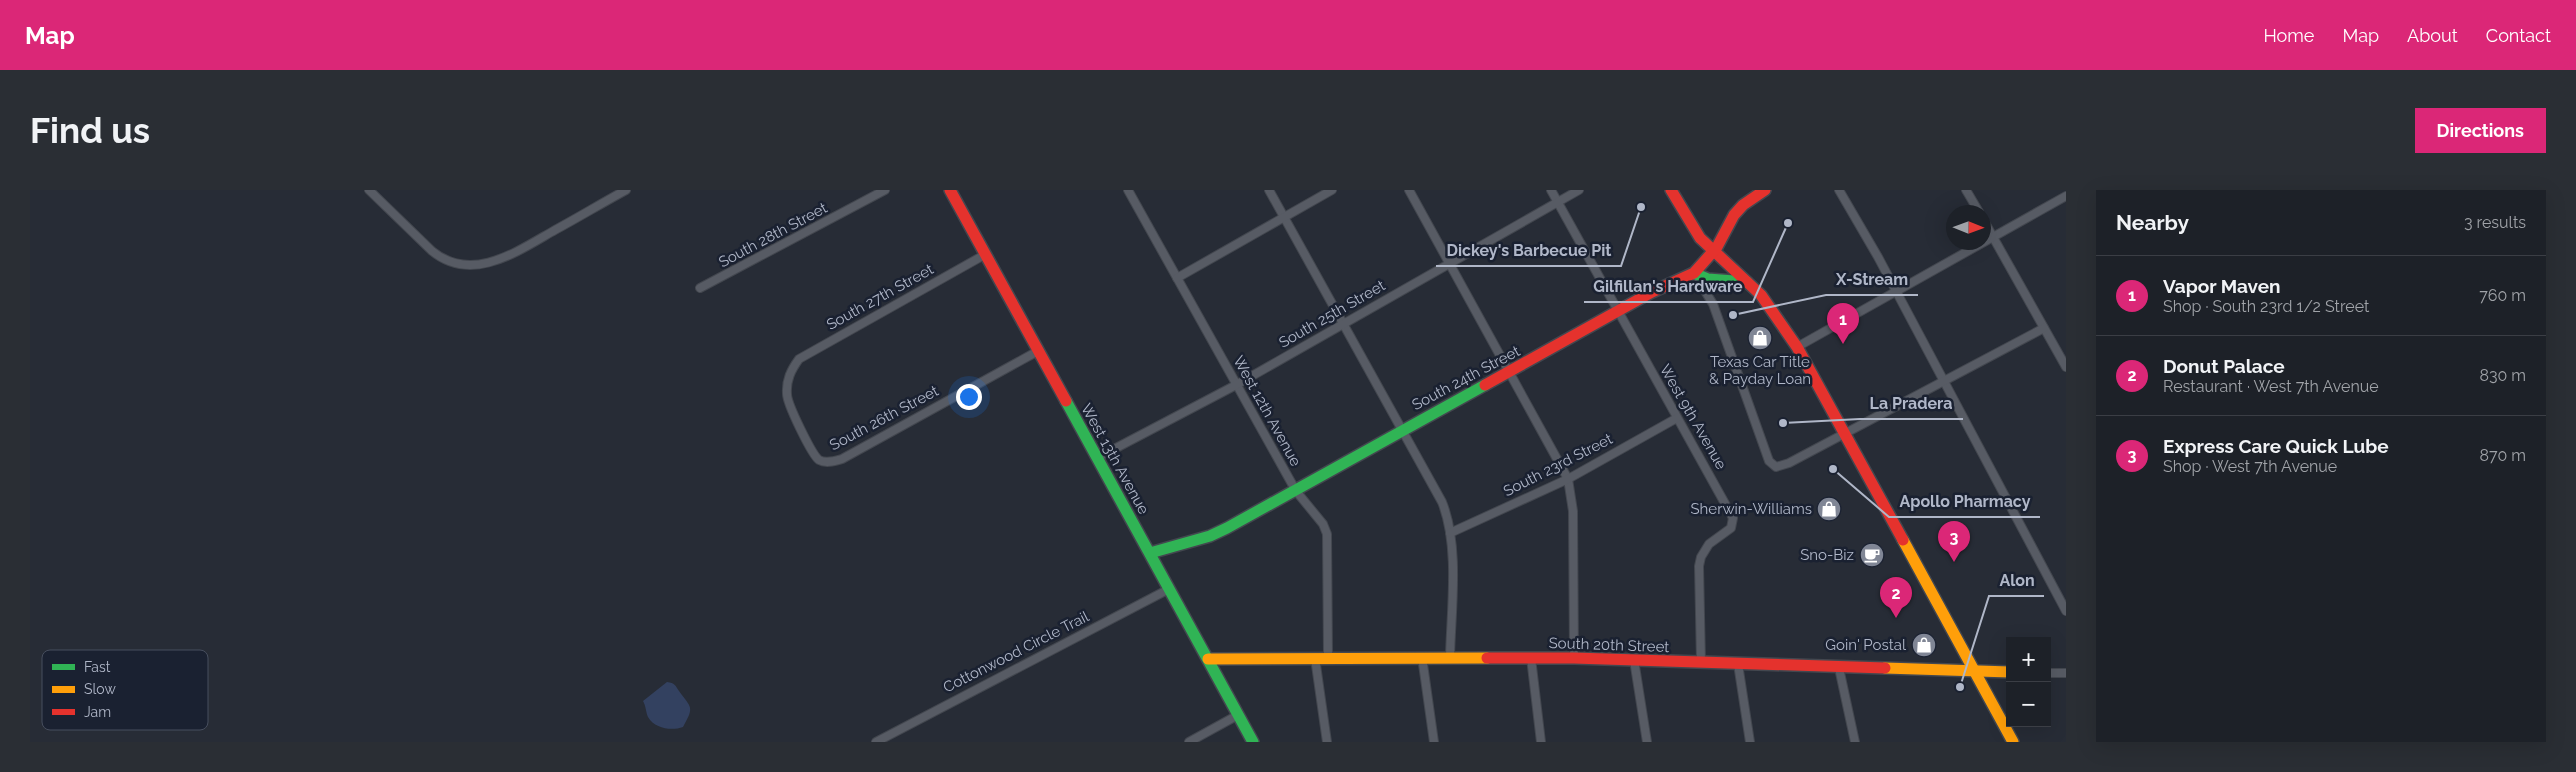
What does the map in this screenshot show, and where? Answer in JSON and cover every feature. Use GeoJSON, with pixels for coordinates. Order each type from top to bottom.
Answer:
{"type":"FeatureCollection","features":[{"type":"Feature","properties":{"kind":"street"},"geometry":{"type":"LineString","coordinates":[[369,190],[440,258],[458,264],[479,264],[503,259],[626,190]]}},
{"type":"Feature","properties":{"kind":"street","name":"South 28th Street"},"geometry":{"type":"LineString","coordinates":[[700,288],[885,190]]}},
{"type":"Feature","properties":{"kind":"street","name":"West 13th Avenue"},"geometry":{"type":"LineString","coordinates":[[950,190],[1253,742]]}},
{"type":"Feature","properties":{"kind":"street","name":"West 12th Avenue"},"geometry":{"type":"LineString","coordinates":[[1128,190],[1296,491],[1323,524],[1327,534],[1328,657]]}},
{"type":"Feature","properties":{"kind":"street"},"geometry":{"type":"LineString","coordinates":[[1269,190],[1442,502],[1448,517],[1450,533],[1450,658]]}},
{"type":"Feature","properties":{"kind":"street"},"geometry":{"type":"LineString","coordinates":[[1177,278],[1332,190]]}},
{"type":"Feature","properties":{"kind":"street"},"geometry":{"type":"LineString","coordinates":[[1409,190],[1568,479],[1574,511],[1574,658]]}},
{"type":"Feature","properties":{"kind":"street","name":"West 9th Avenue"},"geometry":{"type":"LineString","coordinates":[[1551,190],[1734,518],[1731,528],[1704,549],[1698,566],[1701,663]]}},
{"type":"Feature","properties":{"kind":"street","name":"South 25th Street"},"geometry":{"type":"LineString","coordinates":[[1097,458],[1236,385],[1578,190]]}},
{"type":"Feature","properties":{"kind":"street"},"geometry":{"type":"LineString","coordinates":[[1671,190],[1681,210],[1700,238],[1771,307],[1797,347],[2013,742]]}},
{"type":"Feature","properties":{"kind":"street","name":"South 24th Street"},"geometry":{"type":"LineString","coordinates":[[1150,553],[1210,536],[1296,491],[1617,311],[1652,292],[1694,273],[1714,251],[1734,215],[1743,205],[1765,190]]}},
{"type":"Feature","properties":{"kind":"street"},"geometry":{"type":"LineString","coordinates":[[1839,190],[1897,292],[2066,611]]}},
{"type":"Feature","properties":{"kind":"street"},"geometry":{"type":"LineString","coordinates":[[1966,190],[1974,205]]}},
{"type":"Feature","properties":{"kind":"street"},"geometry":{"type":"LineString","coordinates":[[1797,347],[2066,196]]}},
{"type":"Feature","properties":{"kind":"street"},"geometry":{"type":"LineString","coordinates":[[1991,234],[2066,367]]}},
{"type":"Feature","properties":{"kind":"street","name":"South 27th Street"},"geometry":{"type":"LineString","coordinates":[[820,461],[788,402],[787,381],[791,370],[808,352],[986,254]]}},
{"type":"Feature","properties":{"kind":"street"},"geometry":{"type":"LineString","coordinates":[[1694,273],[1708,279],[1747,282]]}},
{"type":"Feature","properties":{"kind":"street"},"geometry":{"type":"LineString","coordinates":[[1694,273],[1713,304],[1769,461],[1776,467],[1789,463],[1844,432],[2044,328]]}},
{"type":"Feature","properties":{"kind":"street","name":"South 26th Street"},"geometry":{"type":"LineString","coordinates":[[820,461],[827,462],[842,459],[1038,351]]}},
{"type":"Feature","properties":{"kind":"street","name":"South 23rd Street"},"geometry":{"type":"LineString","coordinates":[[1450,533],[1568,479],[1677,418]]}},
{"type":"Feature","properties":{"kind":"street","name":"Cottonwood Circle Trail"},"geometry":{"type":"LineString","coordinates":[[876,742],[1169,589]]}},
{"type":"Feature","properties":{"kind":"street","name":"South 20th Street"},"geometry":{"type":"LineString","coordinates":[[1208,659],[1328,657],[1574,658],[2006,672]]}},
{"type":"Feature","properties":{"kind":"street"},"geometry":{"type":"LineString","coordinates":[[1422,657],[1434,742]]}},
{"type":"Feature","properties":{"kind":"street"},"geometry":{"type":"LineString","coordinates":[[1315,658],[1327,742]]}},
{"type":"Feature","properties":{"kind":"street"},"geometry":{"type":"LineString","coordinates":[[1531,658],[1541,742]]}},
{"type":"Feature","properties":{"kind":"street"},"geometry":{"type":"LineString","coordinates":[[1634,660],[1647,742]]}},
{"type":"Feature","properties":{"kind":"street"},"geometry":{"type":"LineString","coordinates":[[1738,664],[1750,742]]}},
{"type":"Feature","properties":{"kind":"street"},"geometry":{"type":"LineString","coordinates":[[1839,668],[1855,742]]}},
{"type":"Feature","properties":{"kind":"street"},"geometry":{"type":"LineString","coordinates":[[2051,673],[2066,673]]}},
{"type":"Feature","properties":{"kind":"street"},"geometry":{"type":"LineString","coordinates":[[1189,742],[1238,715]]}},
{"type":"Feature","properties":{"kind":"water"},"geometry":{"type":"Polygon","coordinates":[[[667,682],[676,686],[689,704],[689,715],[683,727],[674,729],[664,728],[651,721],[647,715],[643,701],[667,682]]]}},
{"type":"Feature","properties":{"kind":"traffic: fast"},"geometry":{"type":"LineString","coordinates":[[1694,273],[1708,279],[1747,282]]}},
{"type":"Feature","properties":{"kind":"traffic: fast"},"geometry":{"type":"LineString","coordinates":[[1150,553],[1210,536],[1227,528],[1485,385]]}},
{"type":"Feature","properties":{"kind":"traffic: fast"},"geometry":{"type":"LineString","coordinates":[[1066,401],[1253,742]]}},
{"type":"Feature","properties":{"kind":"traffic: slow"},"geometry":{"type":"LineString","coordinates":[[1903,540],[2013,742]]}},
{"type":"Feature","properties":{"kind":"traffic: slow"},"geometry":{"type":"LineString","coordinates":[[1208,659],[1487,658]]}},
{"type":"Feature","properties":{"kind":"traffic: slow"},"geometry":{"type":"LineString","coordinates":[[1885,668],[2006,672]]}},
{"type":"Feature","properties":{"kind":"traffic: jam"},"geometry":{"type":"LineString","coordinates":[[950,190],[1066,401]]}},
{"type":"Feature","properties":{"kind":"traffic: jam"},"geometry":{"type":"LineString","coordinates":[[1671,190],[1700,238],[1761,295],[1797,347],[1903,540]]}},
{"type":"Feature","properties":{"kind":"traffic: jam"},"geometry":{"type":"LineString","coordinates":[[1485,385],[1652,292],[1694,273],[1717,247],[1734,215],[1743,205],[1765,190]]}},
{"type":"Feature","properties":{"kind":"traffic: jam"},"geometry":{"type":"LineString","coordinates":[[1487,658],[1574,658],[1885,668]]}},
{"type":"Feature","properties":{"kind":"place","name":"Dickey's Barbecue Pit"},"geometry":{"type":"Point","coordinates":[1641,207]}},
{"type":"Feature","properties":{"kind":"place","name":"Gilfillan's Hardware"},"geometry":{"type":"Point","coordinates":[1788,223]}},
{"type":"Feature","properties":{"kind":"place","name":"X-Stream"},"geometry":{"type":"Point","coordinates":[1733,315]}},
{"type":"Feature","properties":{"kind":"place","name":"Texas Car Title & Payday Loan"},"geometry":{"type":"Point","coordinates":[1760,338]}},
{"type":"Feature","properties":{"kind":"place","name":"Vapor Maven"},"geometry":{"type":"Point","coordinates":[1843,344]}},
{"type":"Feature","properties":{"kind":"place","name":"La Pradera"},"geometry":{"type":"Point","coordinates":[1783,423]}},
{"type":"Feature","properties":{"kind":"place","name":"Apollo Pharmacy"},"geometry":{"type":"Point","coordinates":[1833,469]}},
{"type":"Feature","properties":{"kind":"place","name":"Sherwin-Williams"},"geometry":{"type":"Point","coordinates":[1829,509]}},
{"type":"Feature","properties":{"kind":"place","name":"Sno-Biz"},"geometry":{"type":"Point","coordinates":[1872,555]}},
{"type":"Feature","properties":{"kind":"place","name":"Express Care Quick Lube"},"geometry":{"type":"Point","coordinates":[1954,562]}},
{"type":"Feature","properties":{"kind":"place","name":"Donut Palace"},"geometry":{"type":"Point","coordinates":[1896,618]}},
{"type":"Feature","properties":{"kind":"place","name":"Goin' Postal"},"geometry":{"type":"Point","coordinates":[1924,645]}},
{"type":"Feature","properties":{"kind":"place","name":"Alon"},"geometry":{"type":"Point","coordinates":[1960,687]}}]}
